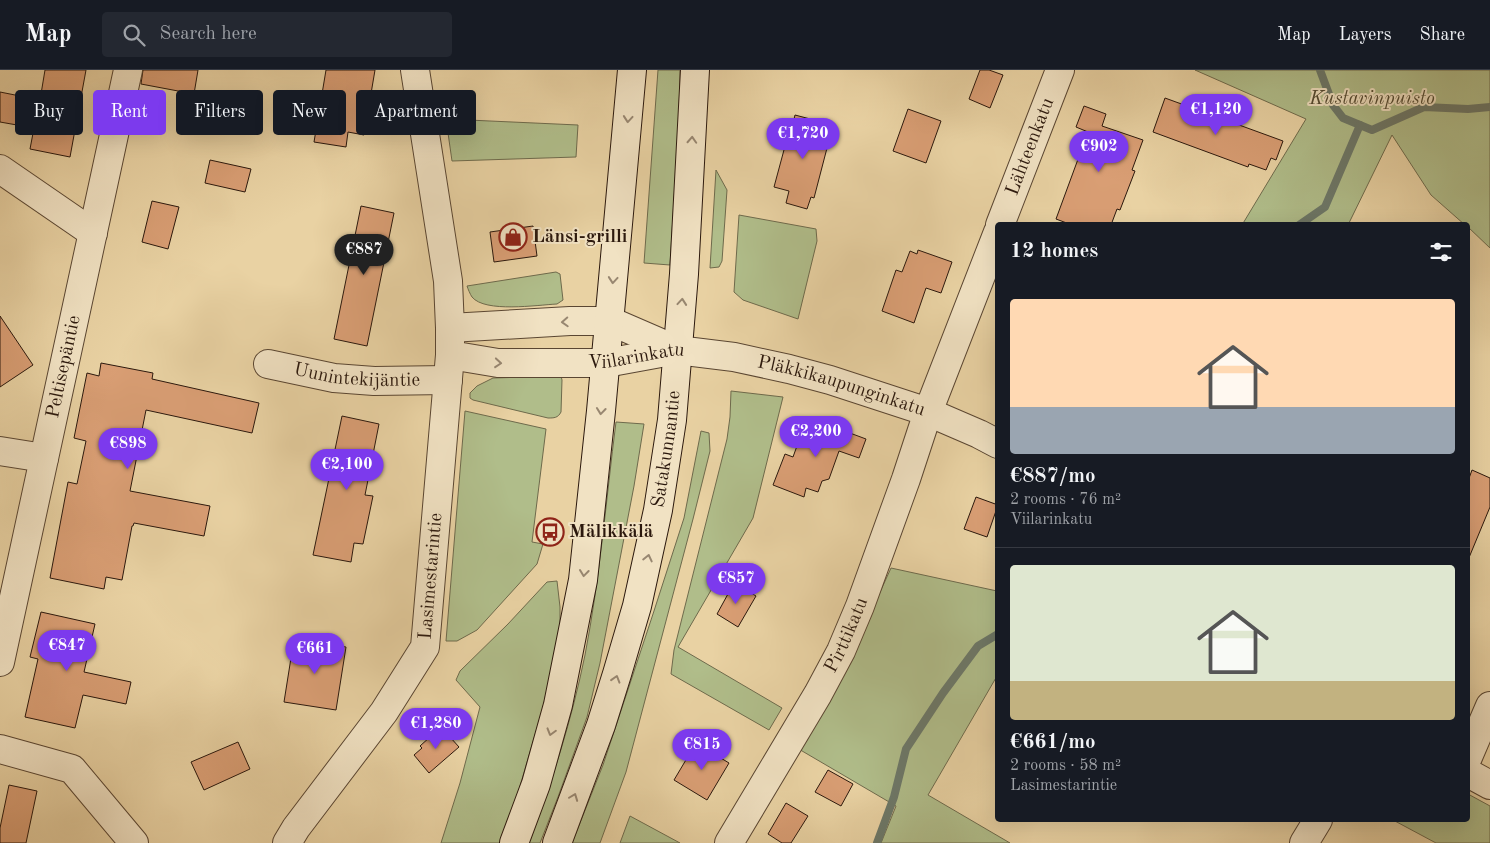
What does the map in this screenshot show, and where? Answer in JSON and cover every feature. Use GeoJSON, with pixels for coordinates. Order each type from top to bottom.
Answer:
{"type":"FeatureCollection","features":[{"type":"Feature","properties":{"kind":"street","name":"Peltisepäntie"},"geometry":{"type":"LineString","coordinates":[[0,662],[128,70]]}},
{"type":"Feature","properties":{"kind":"street"},"geometry":{"type":"LineString","coordinates":[[415,70],[448,281],[449,368]]}},
{"type":"Feature","properties":{"kind":"street"},"geometry":{"type":"LineString","coordinates":[[514,843],[536,784],[553,723],[573,636],[583,580],[606,363],[632,70]]}},
{"type":"Feature","properties":{"kind":"street","name":"Satakunnantie"},"geometry":{"type":"LineString","coordinates":[[557,843],[601,725],[637,606],[658,510],[672,420],[678,350],[685,264],[695,70]]}},
{"type":"Feature","properties":{"kind":"street","name":"Lähteenkatu"},"geometry":{"type":"LineString","coordinates":[[1001,222],[1060,70]]}},
{"type":"Feature","properties":{"kind":"street"},"geometry":{"type":"LineString","coordinates":[[0,169],[93,233]]}},
{"type":"Feature","properties":{"kind":"street"},"geometry":{"type":"LineString","coordinates":[[928,412],[995,240]]}},
{"type":"Feature","properties":{"kind":"street","name":"Viilarinkatu"},"geometry":{"type":"LineString","coordinates":[[450,328],[570,321],[610,321],[678,350]]}},
{"type":"Feature","properties":{"kind":"street","name":"Viilarinkatu"},"geometry":{"type":"LineString","coordinates":[[449,368],[498,363],[606,363],[678,350]]}},
{"type":"Feature","properties":{"kind":"street","name":"Pläkkikaupunginkatu"},"geometry":{"type":"LineString","coordinates":[[678,350],[734,357],[830,380],[928,412],[995,442]]}},
{"type":"Feature","properties":{"kind":"street","name":"Uunintekijäntie"},"geometry":{"type":"LineString","coordinates":[[268,364],[334,378],[374,381],[449,368]]}},
{"type":"Feature","properties":{"kind":"street","name":"Lasimestarintie"},"geometry":{"type":"LineString","coordinates":[[287,843],[296,828],[384,712],[425,647],[449,368]]}},
{"type":"Feature","properties":{"kind":"street","name":"Pirttikatu"},"geometry":{"type":"LineString","coordinates":[[729,843],[818,694],[841,651],[860,606],[928,412]]}},
{"type":"Feature","properties":{"kind":"street"},"geometry":{"type":"LineString","coordinates":[[0,451],[44,458]]}},
{"type":"Feature","properties":{"kind":"street"},"geometry":{"type":"LineString","coordinates":[[1470,752],[1490,706]]}},
{"type":"Feature","properties":{"kind":"street"},"geometry":{"type":"LineString","coordinates":[[0,749],[72,769],[134,843]]}},
{"type":"Feature","properties":{"kind":"street"},"geometry":{"type":"LineString","coordinates":[[1470,773],[1490,785]]}},
{"type":"Feature","properties":{"kind":"street"},"geometry":{"type":"LineString","coordinates":[[1304,843],[1317,822]]}},
{"type":"Feature","properties":{"kind":"green space"},"geometry":{"type":"Polygon","coordinates":[[[658,70],[680,70],[679,120],[670,265],[644,263],[658,70]]]}},
{"type":"Feature","properties":{"kind":"green space","name":"Kustavinpuisto"},"geometry":{"type":"Polygon","coordinates":[[[1195,70],[1490,70],[1490,248],[1470,229],[1470,222],[1462,222],[1431,195],[1392,135],[1349,222],[1244,222],[1306,119],[1195,70]]]}},
{"type":"Feature","properties":{"kind":"green space"},"geometry":{"type":"Polygon","coordinates":[[[476,120],[578,125],[576,157],[452,161],[448,135],[476,135],[476,120]]]}},
{"type":"Feature","properties":{"kind":"green space"},"geometry":{"type":"Polygon","coordinates":[[[716,170],[727,190],[722,261],[719,267],[710,268],[716,170]]]}},
{"type":"Feature","properties":{"kind":"green space"},"geometry":{"type":"Polygon","coordinates":[[[739,215],[816,229],[817,241],[798,319],[743,300],[734,292],[739,215]]]}},
{"type":"Feature","properties":{"kind":"green space"},"geometry":{"type":"Polygon","coordinates":[[[556,272],[560,274],[563,300],[557,304],[512,307],[488,305],[472,297],[467,286],[556,272]]]}},
{"type":"Feature","properties":{"kind":"green space"},"geometry":{"type":"Polygon","coordinates":[[[561,376],[561,412],[554,418],[470,398],[470,393],[477,386],[493,378],[561,376]]]}},
{"type":"Feature","properties":{"kind":"green space"},"geometry":{"type":"Polygon","coordinates":[[[731,391],[783,397],[753,518],[678,647],[782,708],[769,730],[671,674],[674,650],[727,439],[731,391]]]}},
{"type":"Feature","properties":{"kind":"green space"},"geometry":{"type":"Polygon","coordinates":[[[465,411],[546,429],[532,542],[543,544],[537,564],[477,630],[457,641],[446,641],[465,411]]]}},
{"type":"Feature","properties":{"kind":"green space"},"geometry":{"type":"Polygon","coordinates":[[[616,422],[644,424],[600,663],[587,717],[540,843],[529,843],[561,750],[585,655],[599,568],[616,422]]]}},
{"type":"Feature","properties":{"kind":"green space"},"geometry":{"type":"Polygon","coordinates":[[[701,431],[709,433],[710,451],[626,772],[600,843],[572,843],[603,765],[684,518],[701,431]]]}},
{"type":"Feature","properties":{"kind":"green space"},"geometry":{"type":"Polygon","coordinates":[[[891,568],[995,591],[995,679],[928,795],[1010,843],[881,843],[896,806],[797,748],[855,647],[891,568]]]}},
{"type":"Feature","properties":{"kind":"green space"},"geometry":{"type":"Polygon","coordinates":[[[557,581],[560,633],[542,711],[513,810],[500,843],[441,843],[460,783],[480,707],[456,680],[460,671],[547,582],[557,581]]]}},
{"type":"Feature","properties":{"kind":"green space"},"geometry":{"type":"Polygon","coordinates":[[[1470,795],[1490,806],[1490,843],[1436,843],[1397,822],[1470,822],[1470,795]]]}},
{"type":"Feature","properties":{"kind":"green space"},"geometry":{"type":"Polygon","coordinates":[[[630,816],[680,843],[620,843],[630,816]]]}},
{"type":"Feature","properties":{"kind":"building"},"geometry":{"type":"Polygon","coordinates":[[[45,70],[86,70],[82,90],[42,90],[45,70]]]}},
{"type":"Feature","properties":{"kind":"building"},"geometry":{"type":"Polygon","coordinates":[[[143,70],[198,70],[195,90],[176,91],[141,84],[143,70]]]}},
{"type":"Feature","properties":{"kind":"building"},"geometry":{"type":"Polygon","coordinates":[[[326,70],[375,70],[372,90],[356,90],[356,134],[348,132],[346,147],[314,142],[315,135],[346,135],[346,90],[323,90],[326,70]]]}},
{"type":"Feature","properties":{"kind":"building"},"geometry":{"type":"Polygon","coordinates":[[[980,70],[989,70],[1003,75],[990,108],[969,99],[980,70]]]}},
{"type":"Feature","properties":{"kind":"building"},"geometry":{"type":"Polygon","coordinates":[[[0,92],[15,95],[15,125],[0,122],[0,92]]]}},
{"type":"Feature","properties":{"kind":"building"},"geometry":{"type":"Polygon","coordinates":[[[1165,98],[1283,141],[1276,160],[1271,158],[1266,170],[1249,164],[1248,167],[1153,132],[1165,98]]]}},
{"type":"Feature","properties":{"kind":"building"},"geometry":{"type":"Polygon","coordinates":[[[1084,106],[1106,114],[1102,126],[1143,140],[1132,170],[1135,171],[1120,210],[1117,209],[1112,222],[1064,222],[1056,219],[1088,132],[1076,127],[1084,106]]]}},
{"type":"Feature","properties":{"kind":"building"},"geometry":{"type":"Polygon","coordinates":[[[908,109],[941,121],[926,163],[893,151],[908,109]]]}},
{"type":"Feature","properties":{"kind":"building"},"geometry":{"type":"Polygon","coordinates":[[[795,115],[833,125],[814,198],[811,197],[807,209],[786,203],[789,191],[774,187],[795,115]]]}},
{"type":"Feature","properties":{"kind":"building"},"geometry":{"type":"Polygon","coordinates":[[[33,135],[74,135],[70,157],[30,149],[33,135]]]}},
{"type":"Feature","properties":{"kind":"building"},"geometry":{"type":"Polygon","coordinates":[[[210,160],[251,169],[245,192],[205,183],[210,160]]]}},
{"type":"Feature","properties":{"kind":"building"},"geometry":{"type":"Polygon","coordinates":[[[152,201],[179,207],[168,249],[142,242],[152,201]]]}},
{"type":"Feature","properties":{"kind":"building"},"geometry":{"type":"Polygon","coordinates":[[[361,206],[394,213],[367,346],[334,339],[361,206]]]}},
{"type":"Feature","properties":{"kind":"building"},"geometry":{"type":"Polygon","coordinates":[[[533,226],[537,256],[494,262],[490,232],[533,226]]]}},
{"type":"Feature","properties":{"kind":"building"},"geometry":{"type":"Polygon","coordinates":[[[918,250],[952,262],[941,293],[926,288],[914,323],[882,311],[896,270],[902,272],[910,251],[917,254],[918,250]]]}},
{"type":"Feature","properties":{"kind":"building"},"geometry":{"type":"Polygon","coordinates":[[[0,316],[33,365],[0,387],[0,316]]]}},
{"type":"Feature","properties":{"kind":"building"},"geometry":{"type":"Polygon","coordinates":[[[101,363],[153,373],[152,379],[259,403],[252,433],[146,410],[130,491],[210,506],[204,536],[134,523],[122,580],[106,577],[104,589],[50,578],[68,482],[77,484],[86,441],[74,438],[87,373],[99,376],[101,363]]]}},
{"type":"Feature","properties":{"kind":"building"},"geometry":{"type":"Polygon","coordinates":[[[342,416],[379,424],[365,495],[373,496],[363,544],[354,543],[351,562],[313,555],[342,416]]]}},
{"type":"Feature","properties":{"kind":"building"},"geometry":{"type":"Polygon","coordinates":[[[806,421],[829,430],[831,426],[866,439],[859,458],[839,451],[829,479],[822,481],[818,492],[806,488],[804,497],[773,485],[785,454],[793,457],[806,421]]]}},
{"type":"Feature","properties":{"kind":"building"},"geometry":{"type":"Polygon","coordinates":[[[1472,470],[1490,478],[1490,507],[1470,555],[1470,476],[1472,470]]]}},
{"type":"Feature","properties":{"kind":"building"},"geometry":{"type":"Polygon","coordinates":[[[976,497],[995,504],[995,514],[987,537],[964,529],[976,497]]]}},
{"type":"Feature","properties":{"kind":"building"},"geometry":{"type":"Polygon","coordinates":[[[734,583],[756,596],[738,627],[717,614],[734,583]]]}},
{"type":"Feature","properties":{"kind":"building"},"geometry":{"type":"Polygon","coordinates":[[[41,612],[95,624],[84,672],[131,682],[126,704],[83,695],[75,728],[25,717],[38,659],[30,657],[41,612]]]}},
{"type":"Feature","properties":{"kind":"building"},"geometry":{"type":"Polygon","coordinates":[[[294,639],[346,647],[336,710],[284,702],[294,639]]]}},
{"type":"Feature","properties":{"kind":"building"},"geometry":{"type":"Polygon","coordinates":[[[441,727],[459,747],[429,773],[414,755],[422,748],[420,746],[441,727]]]}},
{"type":"Feature","properties":{"kind":"building"},"geometry":{"type":"Polygon","coordinates":[[[238,742],[250,769],[204,790],[191,762],[238,742]]]}},
{"type":"Feature","properties":{"kind":"building"},"geometry":{"type":"Polygon","coordinates":[[[696,743],[729,763],[707,800],[674,780],[696,743]]]}},
{"type":"Feature","properties":{"kind":"building"},"geometry":{"type":"Polygon","coordinates":[[[828,770],[853,784],[841,806],[815,792],[828,770]]]}},
{"type":"Feature","properties":{"kind":"building"},"geometry":{"type":"Polygon","coordinates":[[[9,785],[37,791],[26,843],[0,843],[0,828],[9,785]]]}},
{"type":"Feature","properties":{"kind":"building"},"geometry":{"type":"Polygon","coordinates":[[[786,803],[808,816],[791,843],[782,843],[768,834],[786,803]]]}},
{"type":"Feature","properties":{"kind":"waterway"},"geometry":{"type":"LineString","coordinates":[[1320,70],[1333,105],[1343,118],[1372,130],[1424,107],[1468,109],[1490,107]]}},
{"type":"Feature","properties":{"kind":"waterway"},"geometry":{"type":"LineString","coordinates":[[1303,222],[1325,207],[1360,125]]}},
{"type":"Feature","properties":{"kind":"waterway"},"geometry":{"type":"LineString","coordinates":[[877,843],[894,797],[906,749],[943,693],[978,646],[995,636]]}},
{"type":"Feature","properties":{"kind":"place","name":"Länsi-grilli"},"geometry":{"type":"Point","coordinates":[513,237]}},
{"type":"Feature","properties":{"kind":"place","name":"Mälikkälä"},"geometry":{"type":"Point","coordinates":[550,532]}}]}
